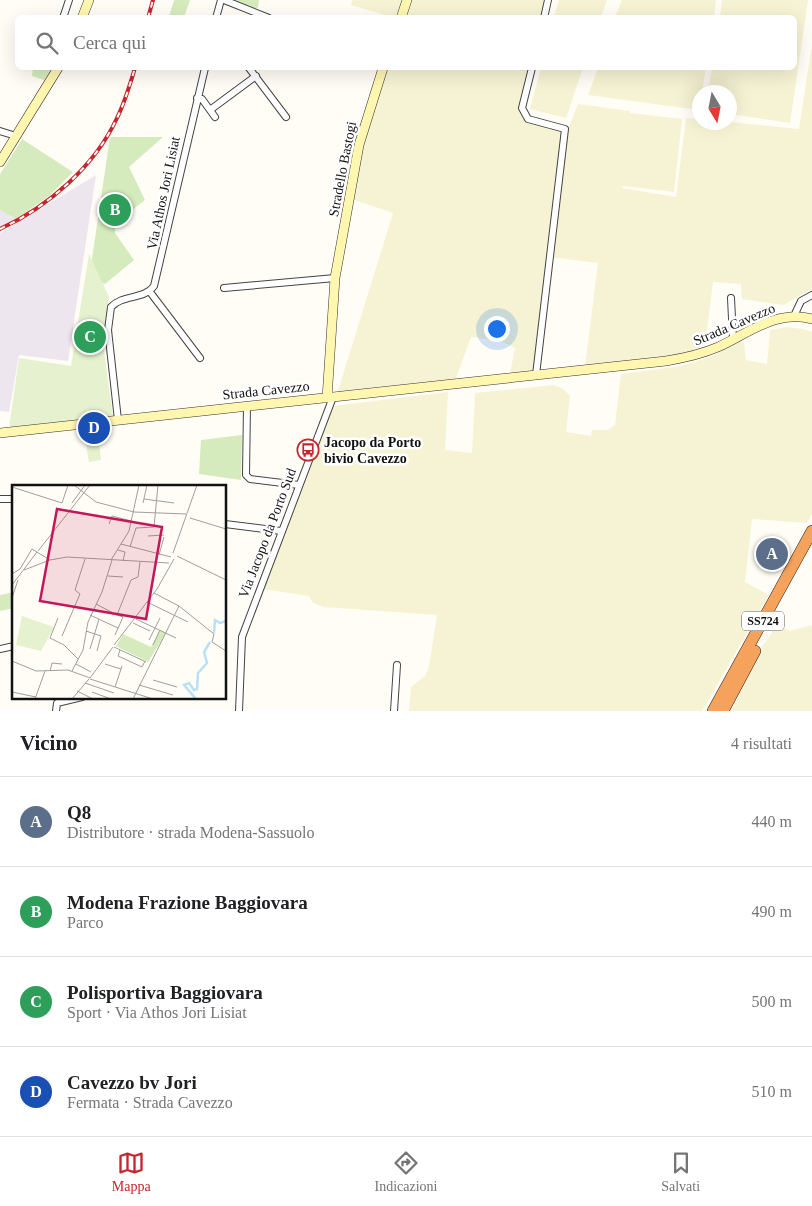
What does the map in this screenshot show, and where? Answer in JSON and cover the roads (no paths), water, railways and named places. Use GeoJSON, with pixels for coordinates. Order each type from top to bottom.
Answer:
{"type":"FeatureCollection","features":[{"type":"Feature","properties":{"kind":"highway","name":"SS724"},"geometry":{"type":"LineString","coordinates":[[713,711],[812,531]]}},
{"type":"Feature","properties":{"kind":"highway","name":"SS724"},"geometry":{"type":"LineString","coordinates":[[724,711],[812,546]]}},
{"type":"Feature","properties":{"kind":"street"},"geometry":{"type":"LineString","coordinates":[[64,15],[69,0]]}},
{"type":"Feature","properties":{"kind":"street"},"geometry":{"type":"LineString","coordinates":[[83,15],[89,0]]}},
{"type":"Feature","properties":{"kind":"street"},"geometry":{"type":"LineString","coordinates":[[217,15],[223,0],[261,15]]}},
{"type":"Feature","properties":{"kind":"street"},"geometry":{"type":"LineString","coordinates":[[402,15],[407,0]]}},
{"type":"Feature","properties":{"kind":"street"},"geometry":{"type":"LineString","coordinates":[[545,15],[548,0]]}},
{"type":"Feature","properties":{"kind":"street"},"geometry":{"type":"LineString","coordinates":[[0,162],[57,70]]}},
{"type":"Feature","properties":{"kind":"street","name":"Via Athos Jori Lisiat"},"geometry":{"type":"LineString","coordinates":[[150,292],[158,278],[204,70]]}},
{"type":"Feature","properties":{"kind":"street"},"geometry":{"type":"LineString","coordinates":[[251,70],[286,117]]}},
{"type":"Feature","properties":{"kind":"street","name":"Stradello Bastogi"},"geometry":{"type":"LineString","coordinates":[[330,397],[335,278],[359,145],[382,70]]}},
{"type":"Feature","properties":{"kind":"street"},"geometry":{"type":"LineString","coordinates":[[532,70],[522,108],[528,119],[565,129],[536,375]]}},
{"type":"Feature","properties":{"kind":"street"},"geometry":{"type":"LineString","coordinates":[[210,110],[256,76]]}},
{"type":"Feature","properties":{"kind":"street"},"geometry":{"type":"LineString","coordinates":[[197,98],[202,99],[215,117]]}},
{"type":"Feature","properties":{"kind":"street"},"geometry":{"type":"LineString","coordinates":[[0,131],[16,136]]}},
{"type":"Feature","properties":{"kind":"street"},"geometry":{"type":"LineString","coordinates":[[224,288],[335,278]]}},
{"type":"Feature","properties":{"kind":"street"},"geometry":{"type":"LineString","coordinates":[[118,420],[108,330],[112,307],[120,300],[150,292],[200,358]]}},
{"type":"Feature","properties":{"kind":"street","name":"Strada Cavezzo"},"geometry":{"type":"LineString","coordinates":[[794,316],[802,301],[812,295]]}},
{"type":"Feature","properties":{"kind":"street"},"geometry":{"type":"LineString","coordinates":[[731,298],[733,339]]}},
{"type":"Feature","properties":{"kind":"street","name":"Strada Cavezzo"},"geometry":{"type":"LineString","coordinates":[[0,433],[680,359],[705,352],[764,323],[794,316],[812,319]]}},
{"type":"Feature","properties":{"kind":"street","name":"Via Jacopo da Porto Sud"},"geometry":{"type":"LineString","coordinates":[[239,711],[242,637],[330,397]]}},
{"type":"Feature","properties":{"kind":"street"},"geometry":{"type":"LineString","coordinates":[[247,406],[246,475],[250,479],[299,484]]}},
{"type":"Feature","properties":{"kind":"street"},"geometry":{"type":"LineString","coordinates":[[226,524],[281,531]]}},
{"type":"Feature","properties":{"kind":"street"},"geometry":{"type":"LineString","coordinates":[[394,711],[397,665]]}},
{"type":"Feature","properties":{"kind":"street"},"geometry":{"type":"LineString","coordinates":[[56,711],[57,702],[77,698]]}},
{"type":"Feature","properties":{"kind":"railway"},"geometry":{"type":"LineString","coordinates":[[149,15],[153,0]]}},
{"type":"Feature","properties":{"kind":"railway"},"geometry":{"type":"LineString","coordinates":[[0,229],[18,220],[52,197],[96,153],[108,136],[117,118],[134,70]]}},
{"type":"Feature","properties":{"kind":"place","name":"Modena Frazione Baggiovara"},"geometry":{"type":"Point","coordinates":[115,210]}},
{"type":"Feature","properties":{"kind":"place","name":"Polisportiva Baggiovara"},"geometry":{"type":"Point","coordinates":[90,337]}},
{"type":"Feature","properties":{"kind":"place","name":"Cavezzo bv Jori"},"geometry":{"type":"Point","coordinates":[94,428]}},
{"type":"Feature","properties":{"kind":"place","name":"Jacopo da Porto bivio Cavezzo"},"geometry":{"type":"Point","coordinates":[308,450]}},
{"type":"Feature","properties":{"kind":"place","name":"Q8"},"geometry":{"type":"Point","coordinates":[772,554]}}]}
